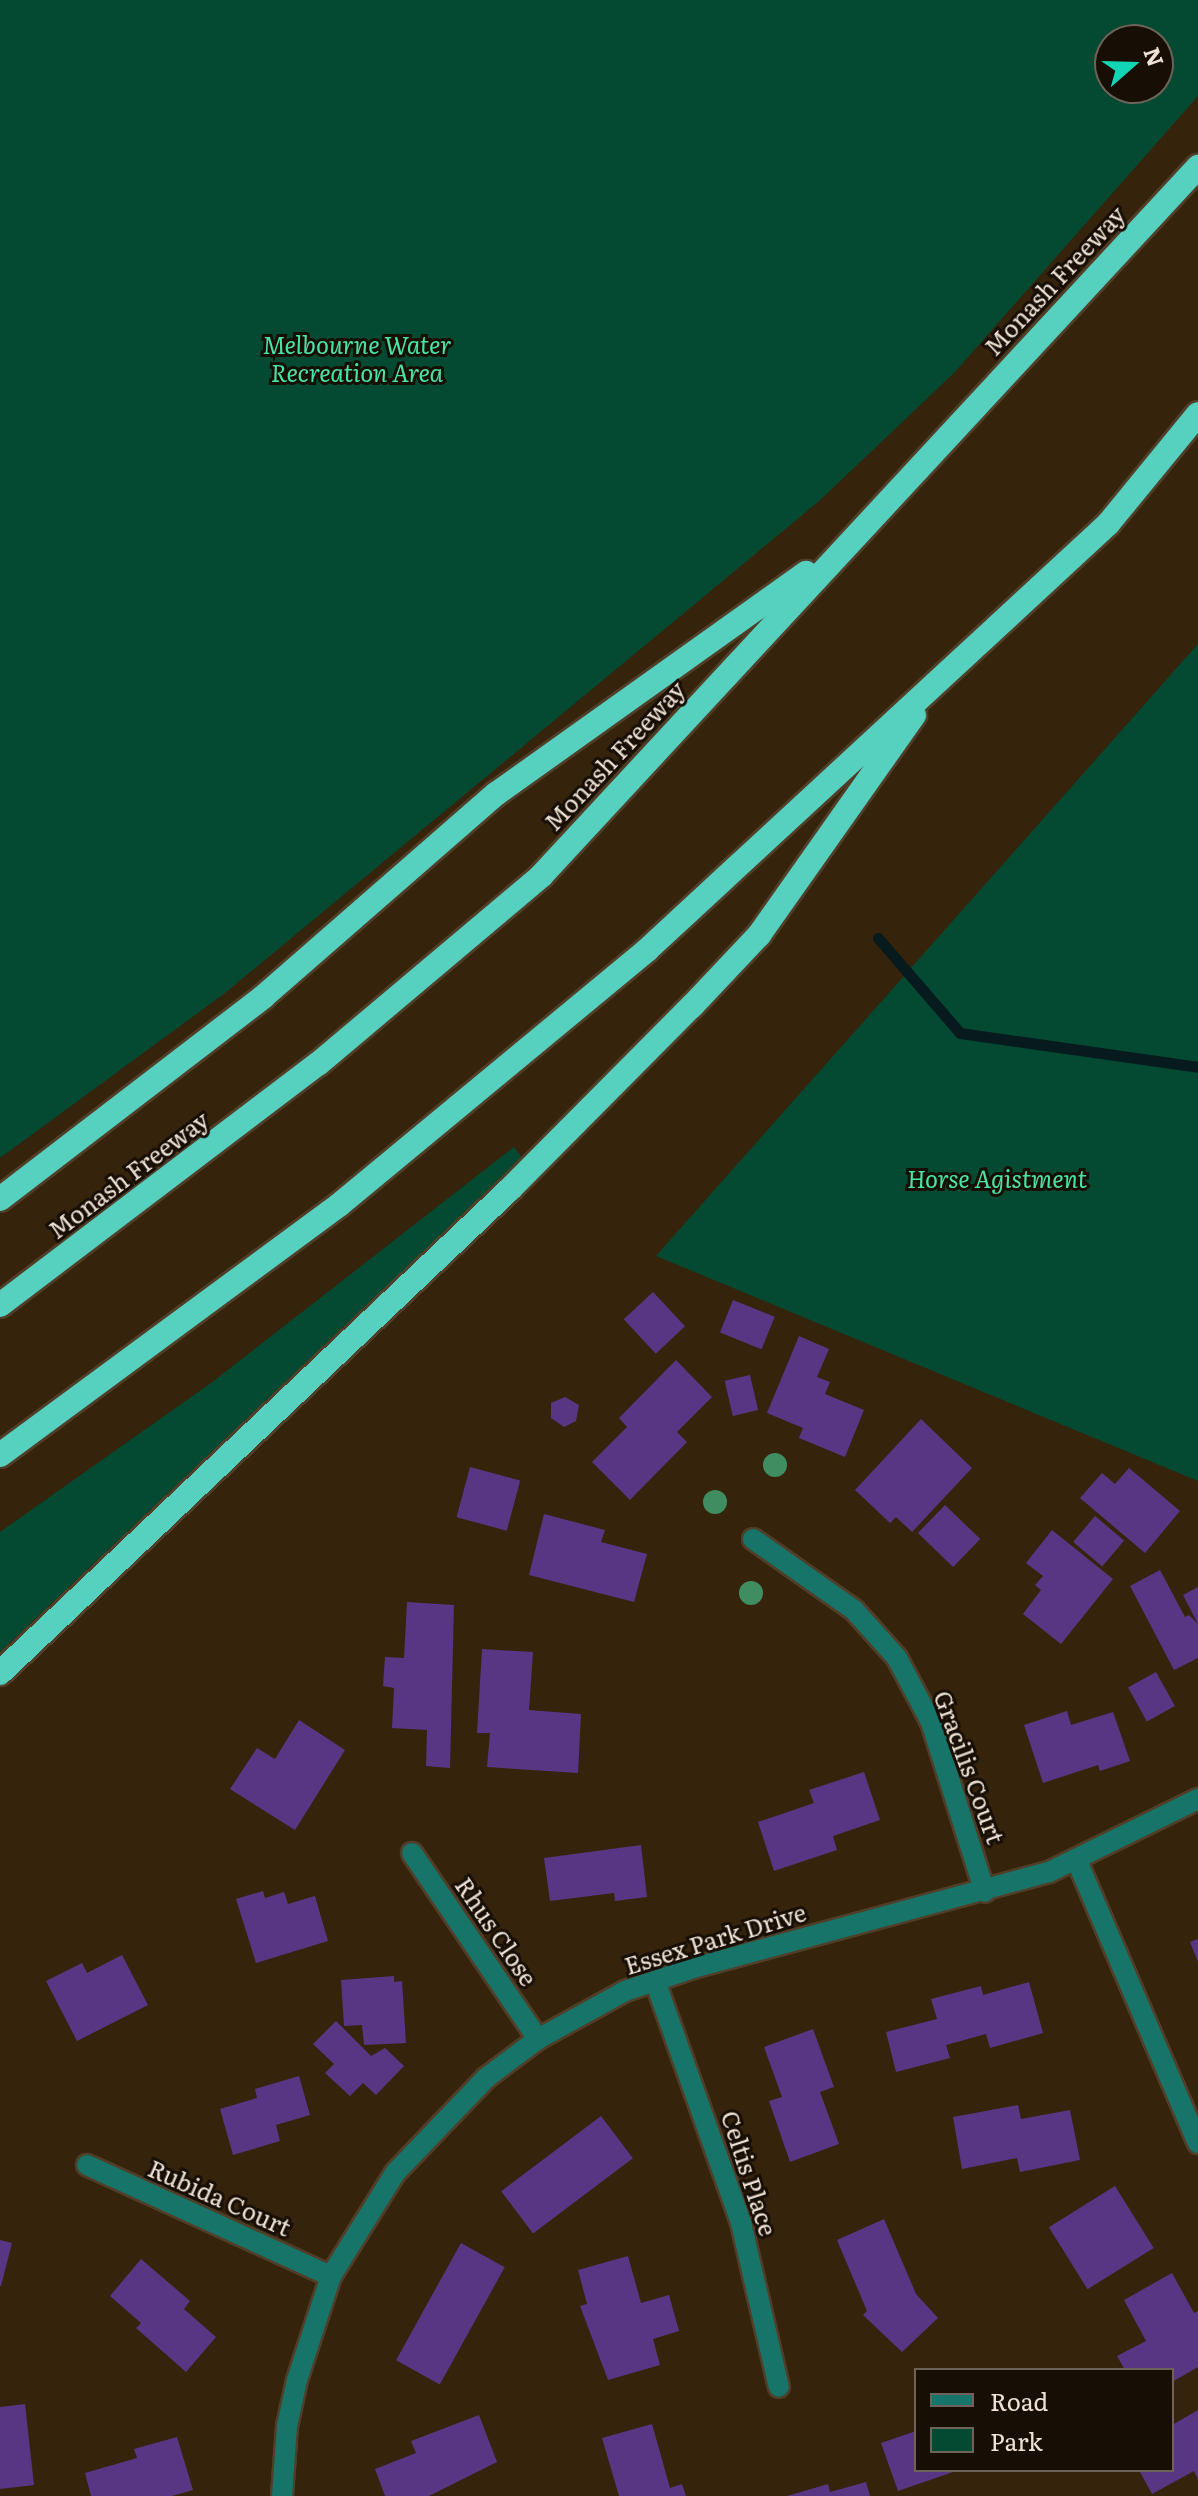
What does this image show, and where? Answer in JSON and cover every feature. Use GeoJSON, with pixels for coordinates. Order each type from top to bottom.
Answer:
{"type":"FeatureCollection","features":[{"type":"Feature","properties":{"kind":"highway","name":"Monash Freeway"},"geometry":{"type":"LineString","coordinates":[[0,1305],[318,1064],[541,876],[1198,167]]}},
{"type":"Feature","properties":{"kind":"highway"},"geometry":{"type":"LineString","coordinates":[[0,1455],[173,1331],[491,1081],[647,950],[946,670],[1108,524],[1198,414]]}},
{"type":"Feature","properties":{"kind":"highway"},"geometry":{"type":"LineString","coordinates":[[0,1199],[263,997],[496,794],[845,545]]}},
{"type":"Feature","properties":{"kind":"highway"},"geometry":{"type":"LineString","coordinates":[[0,1673],[521,1179],[759,935],[946,670]]}},
{"type":"Feature","properties":{"kind":"street","name":"Gracilis Court"},"geometry":{"type":"LineString","coordinates":[[753,1539],[854,1610],[897,1658],[931,1722],[985,1892]]}},
{"type":"Feature","properties":{"kind":"street","name":"Essex Park Drive"},"geometry":{"type":"LineString","coordinates":[[282,2496],[291,2410],[331,2276],[361,2222],[428,2135],[486,2078],[538,2039],[597,2005],[655,1981],[985,1892],[1077,1861],[1198,1799]]}},
{"type":"Feature","properties":{"kind":"street","name":"Rhus Close"},"geometry":{"type":"LineString","coordinates":[[412,1853],[538,2039]]}},
{"type":"Feature","properties":{"kind":"street"},"geometry":{"type":"LineString","coordinates":[[1077,1861],[1198,2143]]}},
{"type":"Feature","properties":{"kind":"street","name":"Celtis Place"},"geometry":{"type":"LineString","coordinates":[[655,1981],[741,2223],[779,2387]]}},
{"type":"Feature","properties":{"kind":"street","name":"Rubida Court"},"geometry":{"type":"LineString","coordinates":[[87,2165],[331,2276]]}},
{"type":"Feature","properties":{"kind":"green space","name":"Melbourne Water Recreation Area"},"geometry":{"type":"Polygon","coordinates":[[[0,0],[1198,0],[1198,96],[954,373],[818,502],[225,993],[0,1158],[0,0]]]}},
{"type":"Feature","properties":{"kind":"green space","name":"Horse Agistment"},"geometry":{"type":"Polygon","coordinates":[[[1198,644],[1198,1481],[656,1256],[1198,644]]]}},
{"type":"Feature","properties":{"kind":"green space"},"geometry":{"type":"Polygon","coordinates":[[[514,1147],[522,1158],[0,1652],[0,1532],[211,1383],[514,1147]]]}},
{"type":"Feature","properties":{"kind":"building"},"geometry":{"type":"Polygon","coordinates":[[[653,1292],[685,1326],[656,1354],[624,1319],[653,1292]]]}},
{"type":"Feature","properties":{"kind":"building"},"geometry":{"type":"Polygon","coordinates":[[[733,1300],[775,1317],[762,1349],[720,1332],[733,1300]]]}},
{"type":"Feature","properties":{"kind":"building"},"geometry":{"type":"Polygon","coordinates":[[[799,1336],[829,1349],[817,1377],[830,1382],[825,1394],[864,1410],[845,1457],[799,1438],[803,1428],[767,1413],[799,1336]]]}},
{"type":"Feature","properties":{"kind":"building"},"geometry":{"type":"Polygon","coordinates":[[[676,1360],[712,1397],[677,1432],[687,1442],[630,1500],[592,1462],[627,1427],[619,1418],[676,1360]]]}},
{"type":"Feature","properties":{"kind":"building"},"geometry":{"type":"Polygon","coordinates":[[[750,1375],[758,1410],[733,1416],[725,1381],[750,1375]]]}},
{"type":"Feature","properties":{"kind":"building"},"geometry":{"type":"Polygon","coordinates":[[[565,1397],[579,1405],[576,1421],[564,1427],[551,1418],[551,1403],[565,1397]]]}},
{"type":"Feature","properties":{"kind":"building"},"geometry":{"type":"Polygon","coordinates":[[[921,1419],[972,1468],[912,1532],[896,1517],[890,1523],[855,1490],[921,1419]]]}},
{"type":"Feature","properties":{"kind":"building"},"geometry":{"type":"Polygon","coordinates":[[[470,1467],[520,1480],[507,1531],[457,1517],[470,1467]]]}},
{"type":"Feature","properties":{"kind":"building"},"geometry":{"type":"Polygon","coordinates":[[[1129,1468],[1180,1511],[1145,1553],[1080,1498],[1102,1473],[1115,1484],[1129,1468]]]}},
{"type":"Feature","properties":{"kind":"building"},"geometry":{"type":"Polygon","coordinates":[[[945,1505],[980,1539],[953,1567],[918,1533],[945,1505]]]}},
{"type":"Feature","properties":{"kind":"building"},"geometry":{"type":"Polygon","coordinates":[[[544,1514],[605,1530],[601,1542],[647,1554],[634,1602],[529,1575],[544,1514]]]}},
{"type":"Feature","properties":{"kind":"building"},"geometry":{"type":"Polygon","coordinates":[[[1095,1516],[1124,1540],[1102,1566],[1073,1542],[1095,1516]]]}},
{"type":"Feature","properties":{"kind":"building"},"geometry":{"type":"Polygon","coordinates":[[[1052,1530],[1113,1579],[1061,1644],[1023,1614],[1041,1590],[1035,1585],[1043,1576],[1026,1563],[1052,1530]]]}},
{"type":"Feature","properties":{"kind":"building"},"geometry":{"type":"Polygon","coordinates":[[[1160,1570],[1185,1617],[1189,1615],[1198,1624],[1198,1658],[1174,1670],[1130,1586],[1160,1570]]]}},
{"type":"Feature","properties":{"kind":"building"},"geometry":{"type":"Polygon","coordinates":[[[1198,1587],[1198,1624],[1183,1595],[1198,1587]]]}},
{"type":"Feature","properties":{"kind":"building"},"geometry":{"type":"Polygon","coordinates":[[[407,1602],[454,1605],[450,1768],[426,1766],[427,1730],[392,1728],[394,1688],[383,1686],[385,1657],[404,1658],[407,1602]]]}},
{"type":"Feature","properties":{"kind":"building"},"geometry":{"type":"Polygon","coordinates":[[[482,1649],[533,1652],[529,1710],[581,1714],[578,1773],[487,1767],[490,1733],[477,1733],[482,1649]]]}},
{"type":"Feature","properties":{"kind":"building"},"geometry":{"type":"Polygon","coordinates":[[[1156,1672],[1175,1706],[1147,1722],[1128,1688],[1156,1672]]]}},
{"type":"Feature","properties":{"kind":"building"},"geometry":{"type":"Polygon","coordinates":[[[1067,1711],[1071,1725],[1113,1712],[1130,1761],[1100,1771],[1098,1765],[1043,1783],[1024,1725],[1067,1711]]]}},
{"type":"Feature","properties":{"kind":"building"},"geometry":{"type":"Polygon","coordinates":[[[299,1720],[345,1750],[295,1830],[230,1789],[257,1748],[275,1759],[299,1720]]]}},
{"type":"Feature","properties":{"kind":"building"},"geometry":{"type":"Polygon","coordinates":[[[864,1772],[880,1820],[833,1836],[837,1850],[774,1871],[758,1822],[814,1803],[809,1790],[864,1772]]]}},
{"type":"Feature","properties":{"kind":"building"},"geometry":{"type":"Polygon","coordinates":[[[641,1845],[647,1897],[615,1901],[614,1893],[550,1901],[544,1858],[641,1845]]]}},
{"type":"Feature","properties":{"kind":"building"},"geometry":{"type":"Polygon","coordinates":[[[263,1891],[265,1898],[284,1892],[288,1904],[315,1896],[328,1941],[256,1963],[236,1899],[263,1891]]]}},
{"type":"Feature","properties":{"kind":"building"},"geometry":{"type":"Polygon","coordinates":[[[1198,1939],[1198,1962],[1190,1942],[1198,1939]]]}},
{"type":"Feature","properties":{"kind":"building"},"geometry":{"type":"Polygon","coordinates":[[[122,1955],[148,2005],[77,2041],[46,1981],[82,1963],[87,1973],[122,1955]]]}},
{"type":"Feature","properties":{"kind":"building"},"geometry":{"type":"Polygon","coordinates":[[[394,1976],[394,1982],[402,1981],[406,2043],[364,2045],[362,2025],[344,2026],[341,1980],[394,1976]]]}},
{"type":"Feature","properties":{"kind":"building"},"geometry":{"type":"Polygon","coordinates":[[[1029,1982],[1043,2033],[990,2048],[986,2034],[946,2045],[950,2058],[896,2072],[886,2032],[937,2019],[931,1999],[981,1986],[983,1995],[1029,1982]]]}},
{"type":"Feature","properties":{"kind":"building"},"geometry":{"type":"Polygon","coordinates":[[[336,2021],[371,2056],[385,2048],[404,2066],[376,2095],[363,2083],[350,2096],[325,2073],[334,2064],[313,2044],[336,2021]]]}},
{"type":"Feature","properties":{"kind":"building"},"geometry":{"type":"Polygon","coordinates":[[[813,2029],[834,2087],[820,2092],[839,2144],[790,2162],[769,2101],[782,2097],[764,2047],[813,2029]]]}},
{"type":"Feature","properties":{"kind":"building"},"geometry":{"type":"Polygon","coordinates":[[[299,2076],[310,2115],[276,2125],[280,2141],[233,2155],[220,2109],[257,2098],[255,2089],[299,2076]]]}},
{"type":"Feature","properties":{"kind":"building"},"geometry":{"type":"Polygon","coordinates":[[[1018,2105],[1021,2119],[1070,2110],[1080,2160],[1020,2172],[1017,2158],[962,2169],[953,2117],[1018,2105]]]}},
{"type":"Feature","properties":{"kind":"building"},"geometry":{"type":"Polygon","coordinates":[[[601,2116],[633,2158],[533,2234],[501,2191],[601,2116]]]}},
{"type":"Feature","properties":{"kind":"building"},"geometry":{"type":"Polygon","coordinates":[[[1115,2186],[1154,2248],[1088,2289],[1049,2227],[1115,2186]]]}},
{"type":"Feature","properties":{"kind":"building"},"geometry":{"type":"Polygon","coordinates":[[[884,2219],[916,2294],[938,2318],[902,2352],[863,2315],[867,2311],[837,2240],[884,2219]]]}},
{"type":"Feature","properties":{"kind":"building"},"geometry":{"type":"Polygon","coordinates":[[[0,2240],[12,2243],[1,2286],[0,2286],[0,2240]]]}},
{"type":"Feature","properties":{"kind":"building"},"geometry":{"type":"Polygon","coordinates":[[[461,2243],[505,2267],[440,2384],[396,2360],[461,2243]]]}},
{"type":"Feature","properties":{"kind":"building"},"geometry":{"type":"Polygon","coordinates":[[[628,2256],[641,2303],[669,2295],[679,2331],[653,2339],[660,2365],[608,2380],[580,2306],[587,2304],[578,2270],[628,2256]]]}},
{"type":"Feature","properties":{"kind":"building"},"geometry":{"type":"Polygon","coordinates":[[[141,2259],[190,2301],[184,2309],[216,2337],[186,2372],[136,2328],[141,2323],[110,2296],[141,2259]]]}},
{"type":"Feature","properties":{"kind":"building"},"geometry":{"type":"Polygon","coordinates":[[[1172,2273],[1194,2313],[1198,2311],[1198,2367],[1174,2381],[1174,2368],[1124,2368],[1117,2356],[1146,2341],[1124,2300],[1172,2273]]]}},
{"type":"Feature","properties":{"kind":"building"},"geometry":{"type":"Polygon","coordinates":[[[25,2404],[34,2485],[0,2489],[0,2407],[25,2404]]]}},
{"type":"Feature","properties":{"kind":"building"},"geometry":{"type":"Polygon","coordinates":[[[1198,2410],[1198,2480],[1194,2471],[1152,2494],[1140,2472],[1174,2472],[1174,2424],[1198,2410]]]}},
{"type":"Feature","properties":{"kind":"building"},"geometry":{"type":"Polygon","coordinates":[[[479,2415],[497,2462],[429,2496],[385,2496],[375,2469],[416,2453],[411,2441],[479,2415]]]}},
{"type":"Feature","properties":{"kind":"building"},"geometry":{"type":"Polygon","coordinates":[[[652,2424],[670,2488],[682,2484],[686,2496],[619,2496],[602,2438],[652,2424]]]}},
{"type":"Feature","properties":{"kind":"building"},"geometry":{"type":"Polygon","coordinates":[[[914,2432],[914,2472],[953,2472],[898,2491],[881,2443],[914,2432]]]}},
{"type":"Feature","properties":{"kind":"building"},"geometry":{"type":"Polygon","coordinates":[[[177,2437],[193,2490],[172,2496],[91,2496],[85,2473],[137,2458],[134,2449],[177,2437]]]}},
{"type":"Feature","properties":{"kind":"building"},"geometry":{"type":"Polygon","coordinates":[[[866,2482],[870,2496],[787,2496],[828,2484],[830,2492],[866,2482]]]}},
{"type":"Feature","properties":{"kind":"waterway"},"geometry":{"type":"LineString","coordinates":[[878,938],[960,1033],[1198,1067]]}}]}
